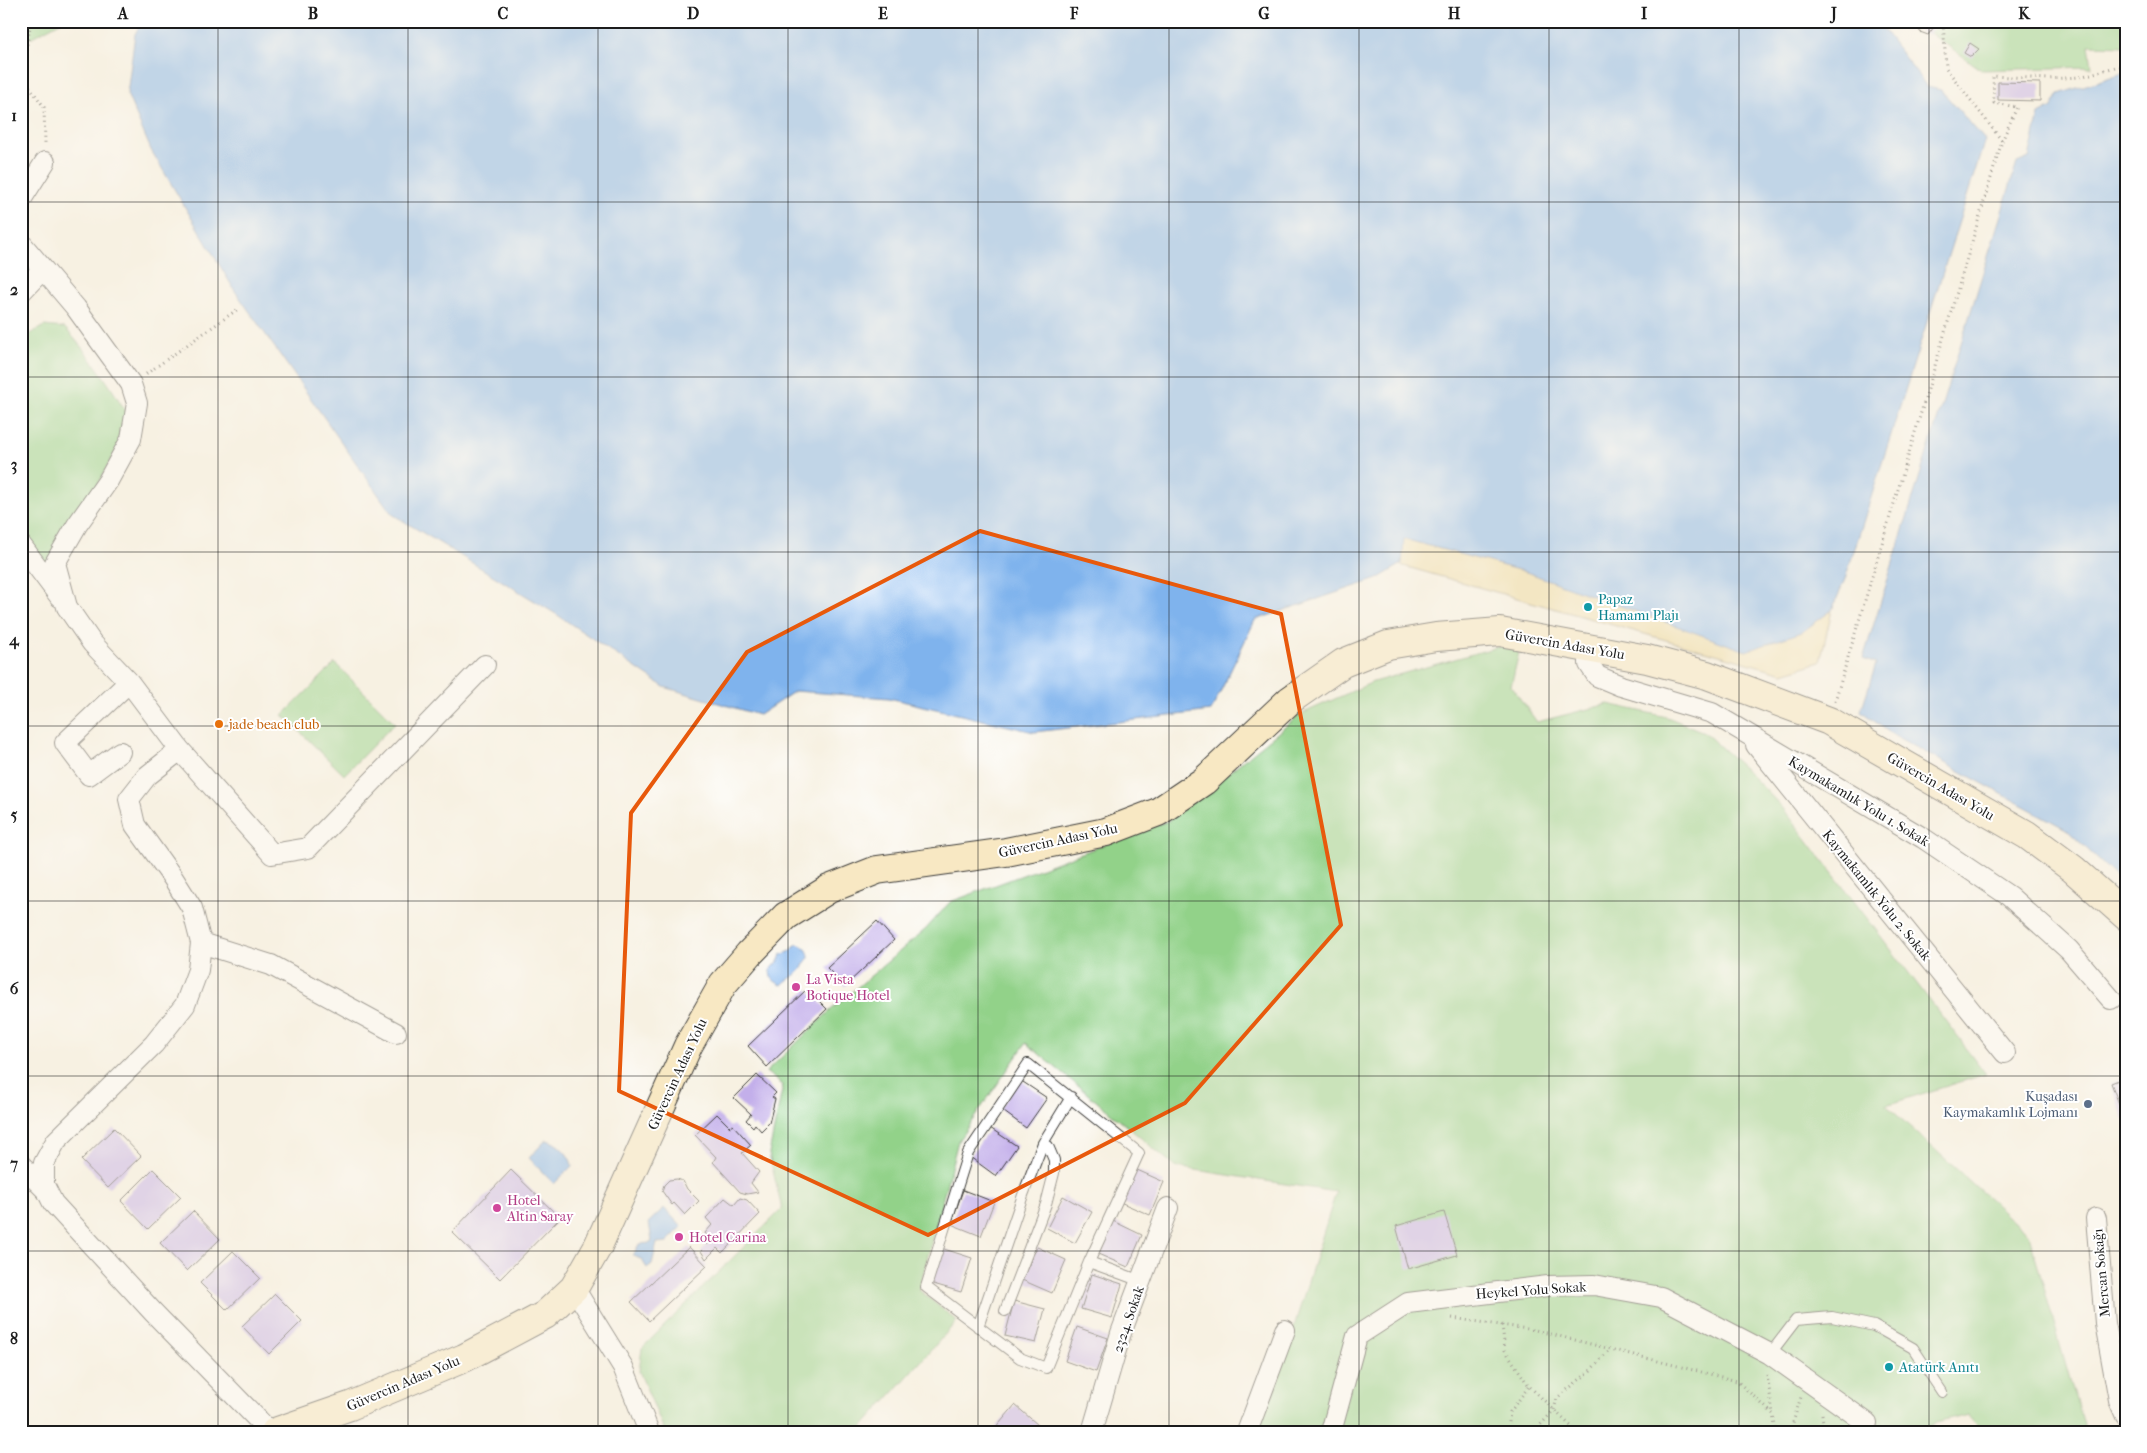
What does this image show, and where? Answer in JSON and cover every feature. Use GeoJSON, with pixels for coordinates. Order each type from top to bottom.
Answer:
{"type":"FeatureCollection","features":[{"type":"Feature","properties":{"kind":"main road","name":"Güvercin Adası Yolu"},"geometry":{"type":"LineString","coordinates":[[275,1432],[350,1406],[464,1358],[544,1315],[574,1288],[598,1246],[688,1046],[723,984],[786,916],[829,889],[878,870],[1006,852],[1106,832],[1158,812],[1204,781],[1290,700],[1343,663],[1388,645],[1436,637],[1500,632],[1647,659],[1707,674],[1829,721],[2027,835],[2073,869],[2126,916]]}},
{"type":"Feature","properties":{"kind":"street"},"geometry":{"type":"LineString","coordinates":[[21,200],[45,162]]}},
{"type":"Feature","properties":{"kind":"street"},"geometry":{"type":"LineString","coordinates":[[21,243],[76,308],[131,384],[137,403],[131,439],[108,481],[77,525],[55,563],[67,607]]}},
{"type":"Feature","properties":{"kind":"street"},"geometry":{"type":"LineString","coordinates":[[21,292],[43,269]]}},
{"type":"Feature","properties":{"kind":"street"},"geometry":{"type":"LineString","coordinates":[[21,545],[92,643],[129,682],[180,750],[272,854],[308,848],[485,665]]}},
{"type":"Feature","properties":{"kind":"street","name":"Kaymakamlık Yolu 1. Sokak"},"geometry":{"type":"LineString","coordinates":[[1588,648],[1589,664],[1597,676],[1621,686],[1712,712],[1749,736],[1922,838],[2009,896],[2069,950],[2111,999]]}},
{"type":"Feature","properties":{"kind":"street"},"geometry":{"type":"LineString","coordinates":[[120,752],[89,776],[65,743],[129,682]]}},
{"type":"Feature","properties":{"kind":"street","name":"Kaymakamlık Yolu 2. Sokak"},"geometry":{"type":"LineString","coordinates":[[1749,736],[2006,1053]]}},
{"type":"Feature","properties":{"kind":"street"},"geometry":{"type":"LineString","coordinates":[[180,750],[147,776],[129,799],[135,825],[192,908],[201,943],[198,970],[184,1005],[154,1044],[56,1141],[44,1163],[44,1185],[53,1203],[153,1312],[270,1432]]}},
{"type":"Feature","properties":{"kind":"street"},"geometry":{"type":"LineString","coordinates":[[201,943],[271,965],[396,1033]]}},
{"type":"Feature","properties":{"kind":"street"},"geometry":{"type":"LineString","coordinates":[[21,1165],[47,1191]]}},
{"type":"Feature","properties":{"kind":"street","name":"2324. Sokak"},"geometry":{"type":"LineString","coordinates":[[1092,1432],[1121,1334],[1168,1208]]}},
{"type":"Feature","properties":{"kind":"street","name":"Mercan Sokağı"},"geometry":{"type":"LineString","coordinates":[[2096,1218],[2105,1323],[2119,1400],[2126,1416]]}},
{"type":"Feature","properties":{"kind":"street","name":"Heykel Yolu Sokak"},"geometry":{"type":"LineString","coordinates":[[1331,1432],[1357,1336],[1408,1303],[1548,1286],[1594,1285],[1661,1297],[1770,1354],[1867,1423]]}},
{"type":"Feature","properties":{"kind":"street"},"geometry":{"type":"LineString","coordinates":[[574,1288],[623,1367],[650,1432]]}},
{"type":"Feature","properties":{"kind":"street"},"geometry":{"type":"LineString","coordinates":[[1247,1432],[1285,1330]]}},
{"type":"Feature","properties":{"kind":"lane"},"geometry":{"type":"LineString","coordinates":[[1028,1064],[1139,1153],[1089,1262],[1046,1368],[1020,1358],[926,1287],[968,1153],[1028,1064]]}},
{"type":"Feature","properties":{"kind":"lane"},"geometry":{"type":"LineString","coordinates":[[978,1327],[1023,1195],[1043,1143],[1071,1097]]}},
{"type":"Feature","properties":{"kind":"lane"},"geometry":{"type":"LineString","coordinates":[[1005,1311],[1046,1204],[1054,1173],[1054,1160],[1048,1146],[1043,1143]]}},
{"type":"Feature","properties":{"kind":"lane"},"geometry":{"type":"LineString","coordinates":[[1089,1262],[1141,1281]]}},
{"type":"Feature","properties":{"kind":"lane"},"geometry":{"type":"LineString","coordinates":[[1770,1354],[1796,1320],[1832,1316],[1874,1326],[1913,1348],[1942,1392]]}},
{"type":"Feature","properties":{"kind":"path"},"geometry":{"type":"LineString","coordinates":[[31,21],[21,74],[44,107],[45,162]]}},
{"type":"Feature","properties":{"kind":"path"},"geometry":{"type":"LineString","coordinates":[[1943,21],[1946,68],[2002,141]]}},
{"type":"Feature","properties":{"kind":"path"},"geometry":{"type":"LineString","coordinates":[[1829,721],[2002,141],[2017,106],[1994,103],[1993,76],[2048,79],[2080,77],[2126,64]]}},
{"type":"Feature","properties":{"kind":"path"},"geometry":{"type":"LineString","coordinates":[[131,384],[238,309]]}},
{"type":"Feature","properties":{"kind":"path"},"geometry":{"type":"LineString","coordinates":[[1446,1317],[1536,1330],[1737,1381],[1773,1414]]}},
{"type":"Feature","properties":{"kind":"path"},"geometry":{"type":"LineString","coordinates":[[1502,1325],[1505,1350],[1529,1386],[1578,1432]]}},
{"type":"Feature","properties":{"kind":"path"},"geometry":{"type":"LineString","coordinates":[[1534,1432],[1554,1410],[1556,1398],[1588,1372],[1610,1348]]}},
{"type":"Feature","properties":{"kind":"path"},"geometry":{"type":"LineString","coordinates":[[1770,1354],[1764,1364],[1771,1394],[1776,1432]]}},
{"type":"Feature","properties":{"kind":"path"},"geometry":{"type":"LineString","coordinates":[[1790,1432],[1806,1380]]}},
{"type":"Feature","properties":{"kind":"path"},"geometry":{"type":"LineString","coordinates":[[1508,1432],[1510,1412],[1529,1386]]}},
{"type":"Feature","properties":{"kind":"highlighted area"},"geometry":{"type":"Polygon","coordinates":[[[980,531],[1281,614],[1341,925],[1185,1103],[928,1235],[619,1091],[631,813],[747,652],[980,531]]]}},
{"type":"Feature","properties":{"kind":"green space"},"geometry":{"type":"Polygon","coordinates":[[[21,21],[62,21],[21,43],[21,21]]]}},
{"type":"Feature","properties":{"kind":"green space"},"geometry":{"type":"Polygon","coordinates":[[[1913,21],[2126,21],[2126,46],[2089,45],[2092,67],[1982,70],[1913,21]]]}},
{"type":"Feature","properties":{"kind":"green space"},"geometry":{"type":"Polygon","coordinates":[[[44,326],[65,328],[100,371],[129,417],[119,445],[50,573],[21,533],[21,339],[44,326]]]}},
{"type":"Feature","properties":{"kind":"green space"},"geometry":{"type":"Polygon","coordinates":[[[1522,640],[1511,686],[1537,722],[1608,704],[1667,717],[1704,732],[1746,770],[1782,807],[1986,1074],[1886,1105],[2029,1235],[2085,1432],[1983,1432],[1968,1415],[1936,1423],[1919,1432],[1256,1432],[1279,1375],[1336,1192],[1176,1167],[1026,1043],[958,1141],[919,1290],[957,1321],[858,1432],[665,1432],[639,1371],[642,1348],[782,1209],[769,1154],[783,1085],[766,1072],[833,1008],[926,929],[950,902],[1168,821],[1301,714],[1373,682],[1522,640]]]}},
{"type":"Feature","properties":{"kind":"green space"},"geometry":{"type":"Polygon","coordinates":[[[335,663],[395,723],[344,775],[283,715],[335,663]]]}},
{"type":"Feature","properties":{"kind":"sand","name":"Papaz Hamamı Plajı"},"geometry":{"type":"Polygon","coordinates":[[[1404,539],[1526,572],[1802,632],[1832,610],[1820,662],[1783,673],[1400,565],[1404,539]]]}},
{"type":"Feature","properties":{"kind":"water"},"geometry":{"type":"Polygon","coordinates":[[[142,21],[1877,21],[1927,87],[1941,90],[1985,140],[1845,579],[1832,610],[1802,632],[1746,651],[1526,572],[1404,539],[1402,564],[1377,579],[1255,620],[1211,711],[1034,732],[889,698],[795,691],[759,715],[664,687],[556,614],[392,514],[235,291],[151,150],[127,94],[135,34],[142,21]]]}},
{"type":"Feature","properties":{"kind":"water"},"geometry":{"type":"Polygon","coordinates":[[[2126,72],[2126,886],[2066,829],[1890,733],[1861,711],[1876,664],[1863,659],[2017,163],[2029,158],[2039,114],[2052,107],[2059,94],[2126,72]]]}},
{"type":"Feature","properties":{"kind":"water"},"geometry":{"type":"Polygon","coordinates":[[[797,944],[806,949],[809,958],[797,974],[782,985],[777,983],[773,979],[770,970],[778,962],[781,955],[791,951],[797,944]]]}},
{"type":"Feature","properties":{"kind":"water"},"geometry":{"type":"Polygon","coordinates":[[[546,1140],[562,1149],[569,1157],[572,1166],[554,1184],[529,1158],[546,1140]]]}},
{"type":"Feature","properties":{"kind":"water"},"geometry":{"type":"Polygon","coordinates":[[[664,1208],[682,1227],[667,1242],[657,1243],[652,1264],[647,1268],[641,1259],[633,1256],[639,1244],[651,1243],[649,1222],[664,1208]]]}},
{"type":"Feature","properties":{"kind":"building"},"geometry":{"type":"Polygon","coordinates":[[[1923,21],[1934,21],[1937,23],[1928,35],[1920,32],[1919,27],[1923,21]]]}},
{"type":"Feature","properties":{"kind":"building"},"geometry":{"type":"Polygon","coordinates":[[[1970,43],[1979,49],[1971,57],[1964,53],[1970,43]]]}},
{"type":"Feature","properties":{"kind":"building"},"geometry":{"type":"Polygon","coordinates":[[[1998,82],[2040,83],[2040,101],[1998,100],[1998,82]]]}},
{"type":"Feature","properties":{"kind":"building"},"geometry":{"type":"Polygon","coordinates":[[[877,921],[894,940],[845,986],[827,968],[877,921]]]}},
{"type":"Feature","properties":{"kind":"building"},"geometry":{"type":"Polygon","coordinates":[[[807,989],[827,1009],[767,1067],[748,1046],[807,989]]]}},
{"type":"Feature","properties":{"kind":"building"},"geometry":{"type":"Polygon","coordinates":[[[2126,996],[2126,1013],[2125,1013],[2120,998],[2126,996]]]}},
{"type":"Feature","properties":{"kind":"building"},"geometry":{"type":"Polygon","coordinates":[[[757,1075],[776,1093],[772,1097],[775,1099],[769,1123],[761,1131],[755,1124],[753,1127],[746,1120],[751,1114],[734,1098],[757,1075]]]}},
{"type":"Feature","properties":{"kind":"building","name":"Kuşadası Kaymakamlık Lojmanı"},"geometry":{"type":"Polygon","coordinates":[[[2126,1077],[2126,1122],[2111,1083],[2126,1077]]]}},
{"type":"Feature","properties":{"kind":"building"},"geometry":{"type":"Polygon","coordinates":[[[1020,1080],[1047,1098],[1026,1128],[1000,1109],[1020,1080]]]}},
{"type":"Feature","properties":{"kind":"building"},"geometry":{"type":"Polygon","coordinates":[[[717,1114],[730,1127],[733,1125],[751,1145],[742,1153],[759,1172],[751,1183],[758,1192],[747,1194],[740,1192],[713,1162],[716,1157],[695,1135],[717,1114]]]}},
{"type":"Feature","properties":{"kind":"building"},"geometry":{"type":"Polygon","coordinates":[[[114,1128],[141,1156],[108,1188],[81,1160],[114,1128]]]}},
{"type":"Feature","properties":{"kind":"building"},"geometry":{"type":"Polygon","coordinates":[[[990,1128],[1017,1146],[996,1176],[970,1157],[990,1128]]]}},
{"type":"Feature","properties":{"kind":"building"},"geometry":{"type":"Polygon","coordinates":[[[153,1169],[181,1197],[148,1229],[121,1201],[153,1169]]]}},
{"type":"Feature","properties":{"kind":"building"},"geometry":{"type":"Polygon","coordinates":[[[1135,1169],[1164,1182],[1150,1215],[1120,1202],[1135,1169]]]}},
{"type":"Feature","properties":{"kind":"building"},"geometry":{"type":"Polygon","coordinates":[[[511,1170],[560,1218],[500,1279],[452,1232],[511,1170]]]}},
{"type":"Feature","properties":{"kind":"building"},"geometry":{"type":"Polygon","coordinates":[[[677,1179],[683,1181],[687,1189],[699,1201],[685,1215],[674,1203],[672,1205],[662,1191],[664,1185],[669,1180],[677,1179]]]}},
{"type":"Feature","properties":{"kind":"building"},"geometry":{"type":"Polygon","coordinates":[[[963,1190],[994,1202],[981,1236],[951,1224],[963,1190]]]}},
{"type":"Feature","properties":{"kind":"building"},"geometry":{"type":"Polygon","coordinates":[[[1063,1196],[1092,1212],[1075,1243],[1047,1228],[1063,1196]]]}},
{"type":"Feature","properties":{"kind":"building"},"geometry":{"type":"Polygon","coordinates":[[[725,1198],[734,1205],[740,1198],[747,1200],[760,1214],[722,1253],[717,1248],[706,1259],[701,1251],[711,1241],[705,1233],[712,1225],[706,1218],[725,1198]]]}},
{"type":"Feature","properties":{"kind":"building"},"geometry":{"type":"Polygon","coordinates":[[[193,1211],[220,1239],[187,1271],[160,1243],[193,1211]]]}},
{"type":"Feature","properties":{"kind":"building"},"geometry":{"type":"Polygon","coordinates":[[[1444,1212],[1457,1255],[1408,1269],[1396,1226],[1444,1212]]]}},
{"type":"Feature","properties":{"kind":"building"},"geometry":{"type":"Polygon","coordinates":[[[1113,1221],[1142,1235],[1128,1267],[1098,1254],[1113,1221]]]}},
{"type":"Feature","properties":{"kind":"building"},"geometry":{"type":"Polygon","coordinates":[[[689,1247],[707,1266],[649,1321],[631,1302],[689,1247]]]}},
{"type":"Feature","properties":{"kind":"building"},"geometry":{"type":"Polygon","coordinates":[[[1037,1247],[1066,1260],[1052,1293],[1022,1280],[1037,1247]]]}},
{"type":"Feature","properties":{"kind":"building"},"geometry":{"type":"Polygon","coordinates":[[[941,1248],[972,1258],[961,1292],[930,1283],[941,1248]]]}},
{"type":"Feature","properties":{"kind":"building"},"geometry":{"type":"Polygon","coordinates":[[[233,1251],[260,1278],[227,1310],[200,1283],[233,1251]]]}},
{"type":"Feature","properties":{"kind":"building"},"geometry":{"type":"Polygon","coordinates":[[[1092,1274],[1122,1284],[1112,1318],[1081,1309],[1092,1274]]]}},
{"type":"Feature","properties":{"kind":"building"},"geometry":{"type":"Polygon","coordinates":[[[275,1294],[302,1321],[269,1354],[242,1326],[275,1294]]]}},
{"type":"Feature","properties":{"kind":"building"},"geometry":{"type":"Polygon","coordinates":[[[1014,1301],[1045,1309],[1036,1343],[1005,1336],[1014,1301]]]}},
{"type":"Feature","properties":{"kind":"building"},"geometry":{"type":"Polygon","coordinates":[[[1077,1327],[1108,1338],[1096,1372],[1065,1361],[1077,1327]]]}},
{"type":"Feature","properties":{"kind":"building"},"geometry":{"type":"Polygon","coordinates":[[[1015,1405],[1038,1425],[1032,1432],[996,1432],[994,1430],[1015,1405]]]}},
{"type":"Feature","properties":{"kind":"place","name":"Papaz Hamamı Plajı"},"geometry":{"type":"Point","coordinates":[1588,607]}},
{"type":"Feature","properties":{"kind":"place","name":"jade beach club"},"geometry":{"type":"Point","coordinates":[219,724]}},
{"type":"Feature","properties":{"kind":"place","name":"La Vista Botique Hotel"},"geometry":{"type":"Point","coordinates":[796,987]}},
{"type":"Feature","properties":{"kind":"place","name":"Kuşadası Kaymakamlık Lojmanı"},"geometry":{"type":"Point","coordinates":[2088,1104]}},
{"type":"Feature","properties":{"kind":"place","name":"Hotel Altin Saray"},"geometry":{"type":"Point","coordinates":[497,1208]}},
{"type":"Feature","properties":{"kind":"place","name":"Hotel Carina"},"geometry":{"type":"Point","coordinates":[679,1237]}},
{"type":"Feature","properties":{"kind":"place","name":"Atatürk Anıtı"},"geometry":{"type":"Point","coordinates":[1889,1367]}}]}
